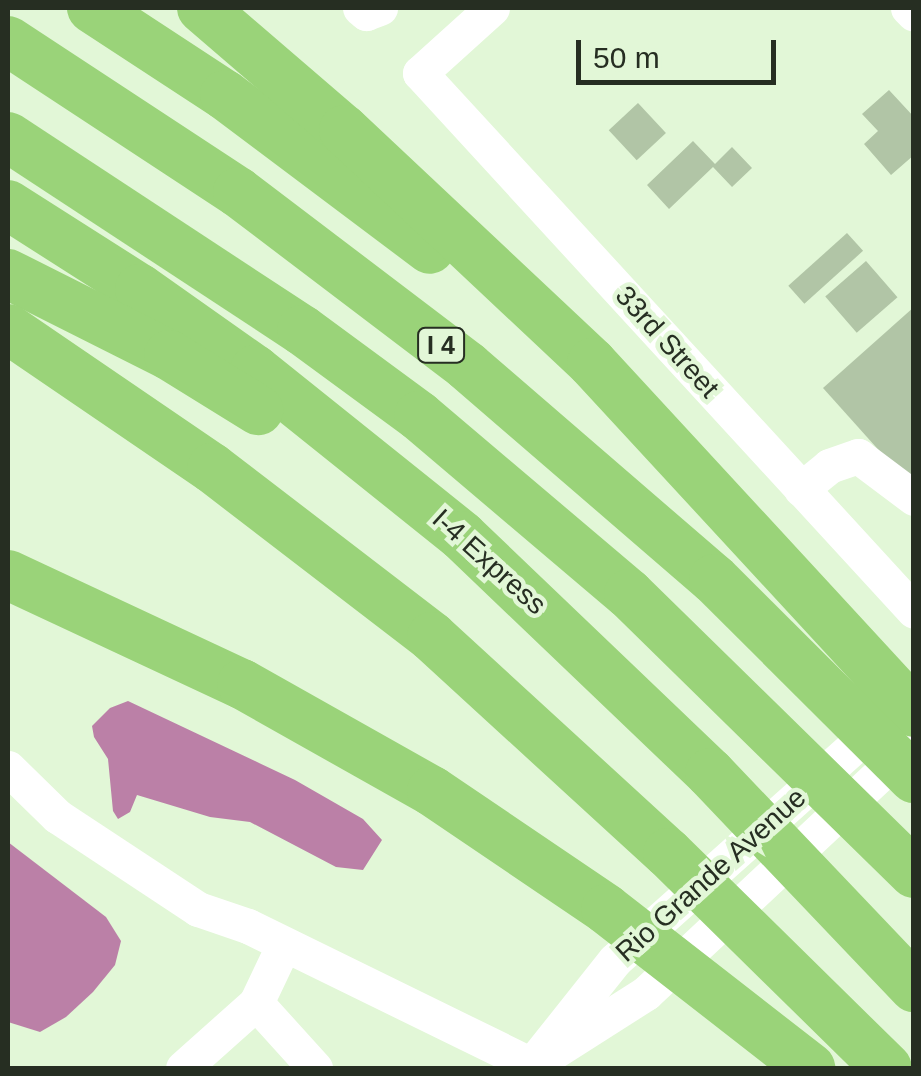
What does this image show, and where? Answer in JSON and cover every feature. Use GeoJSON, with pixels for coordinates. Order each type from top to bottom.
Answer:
{"type":"FeatureCollection","features":[{"type":"Feature","properties":{"kind":"highway"},"geometry":{"type":"LineString","coordinates":[[92,8],[224,95],[393,220],[546,344],[718,496]]}},
{"type":"Feature","properties":{"kind":"highway"},"geometry":{"type":"LineString","coordinates":[[202,8],[473,248],[592,362],[914,711]]}},
{"type":"Feature","properties":{"kind":"highway","name":"I 4"},"geometry":{"type":"LineString","coordinates":[[8,41],[238,192],[467,366],[714,579],[914,778]]}},
{"type":"Feature","properties":{"kind":"highway"},"geometry":{"type":"LineString","coordinates":[[17,141],[302,330],[419,416],[629,594],[911,870]]}},
{"type":"Feature","properties":{"kind":"highway","name":"I-4 Express"},"geometry":{"type":"LineString","coordinates":[[8,205],[140,289],[369,458],[462,536],[710,773],[914,987]]}},
{"type":"Feature","properties":{"kind":"highway"},"geometry":{"type":"LineString","coordinates":[[8,274],[170,356],[283,426],[456,550],[610,676]]}},
{"type":"Feature","properties":{"kind":"highway"},"geometry":{"type":"LineString","coordinates":[[8,330],[212,468],[432,637],[668,853],[887,1068]]}},
{"type":"Feature","properties":{"kind":"highway"},"geometry":{"type":"LineString","coordinates":[[8,574],[189,657],[319,726],[476,819],[606,910],[810,1068]]}},
{"type":"Feature","properties":{"kind":"street"},"geometry":{"type":"LineString","coordinates":[[360,8],[366,13],[380,8]]}},
{"type":"Feature","properties":{"kind":"street","name":"33rd Street"},"geometry":{"type":"LineString","coordinates":[[492,8],[420,73],[914,610]]}},
{"type":"Feature","properties":{"kind":"street"},"geometry":{"type":"LineString","coordinates":[[908,8],[914,14]]}},
{"type":"Feature","properties":{"kind":"street"},"geometry":{"type":"LineString","coordinates":[[801,489],[828,466],[858,456],[914,498]]}},
{"type":"Feature","properties":{"kind":"street","name":"Rio Grande Avenue"},"geometry":{"type":"LineString","coordinates":[[534,1067],[615,960],[860,741],[914,711]]}},
{"type":"Feature","properties":{"kind":"street","name":"Rio Grande Avenue"},"geometry":{"type":"LineString","coordinates":[[534,1067],[646,993],[914,742]]}},
{"type":"Feature","properties":{"kind":"street"},"geometry":{"type":"LineString","coordinates":[[8,768],[56,816],[198,908],[219,913],[534,1067]]}},
{"type":"Feature","properties":{"kind":"street"},"geometry":{"type":"LineString","coordinates":[[183,1068],[256,1003],[284,944]]}},
{"type":"Feature","properties":{"kind":"street"},"geometry":{"type":"LineString","coordinates":[[256,1003],[315,1068]]}},
{"type":"Feature","properties":{"kind":"shaded area"},"geometry":{"type":"Polygon","coordinates":[[[128,701],[295,780],[363,819],[382,840],[363,870],[336,867],[250,822],[210,817],[137,795],[130,812],[118,819],[113,811],[108,759],[92,726],[110,708],[128,701]]]}},
{"type":"Feature","properties":{"kind":"shaded area"},"geometry":{"type":"Polygon","coordinates":[[[8,842],[106,917],[121,941],[115,965],[93,992],[66,1017],[40,1032],[8,1022],[8,842]]]}},
{"type":"Feature","properties":{"kind":"building"},"geometry":{"type":"Polygon","coordinates":[[[889,90],[914,117],[914,155],[891,175],[864,144],[878,131],[862,114],[889,90]]]}},
{"type":"Feature","properties":{"kind":"building"},"geometry":{"type":"Polygon","coordinates":[[[638,103],[666,133],[637,160],[609,130],[638,103]]]}},
{"type":"Feature","properties":{"kind":"building"},"geometry":{"type":"Polygon","coordinates":[[[693,141],[715,164],[732,147],[752,168],[732,187],[713,167],[669,209],[647,185],[693,141]]]}},
{"type":"Feature","properties":{"kind":"building"},"geometry":{"type":"Polygon","coordinates":[[[847,233],[863,251],[804,304],[788,286],[847,233]]]}},
{"type":"Feature","properties":{"kind":"building"},"geometry":{"type":"Polygon","coordinates":[[[866,261],[897,297],[857,333],[825,296],[866,261]]]}},
{"type":"Feature","properties":{"kind":"building"},"geometry":{"type":"Polygon","coordinates":[[[914,307],[914,481],[910,485],[823,388],[914,307]]]}}]}
